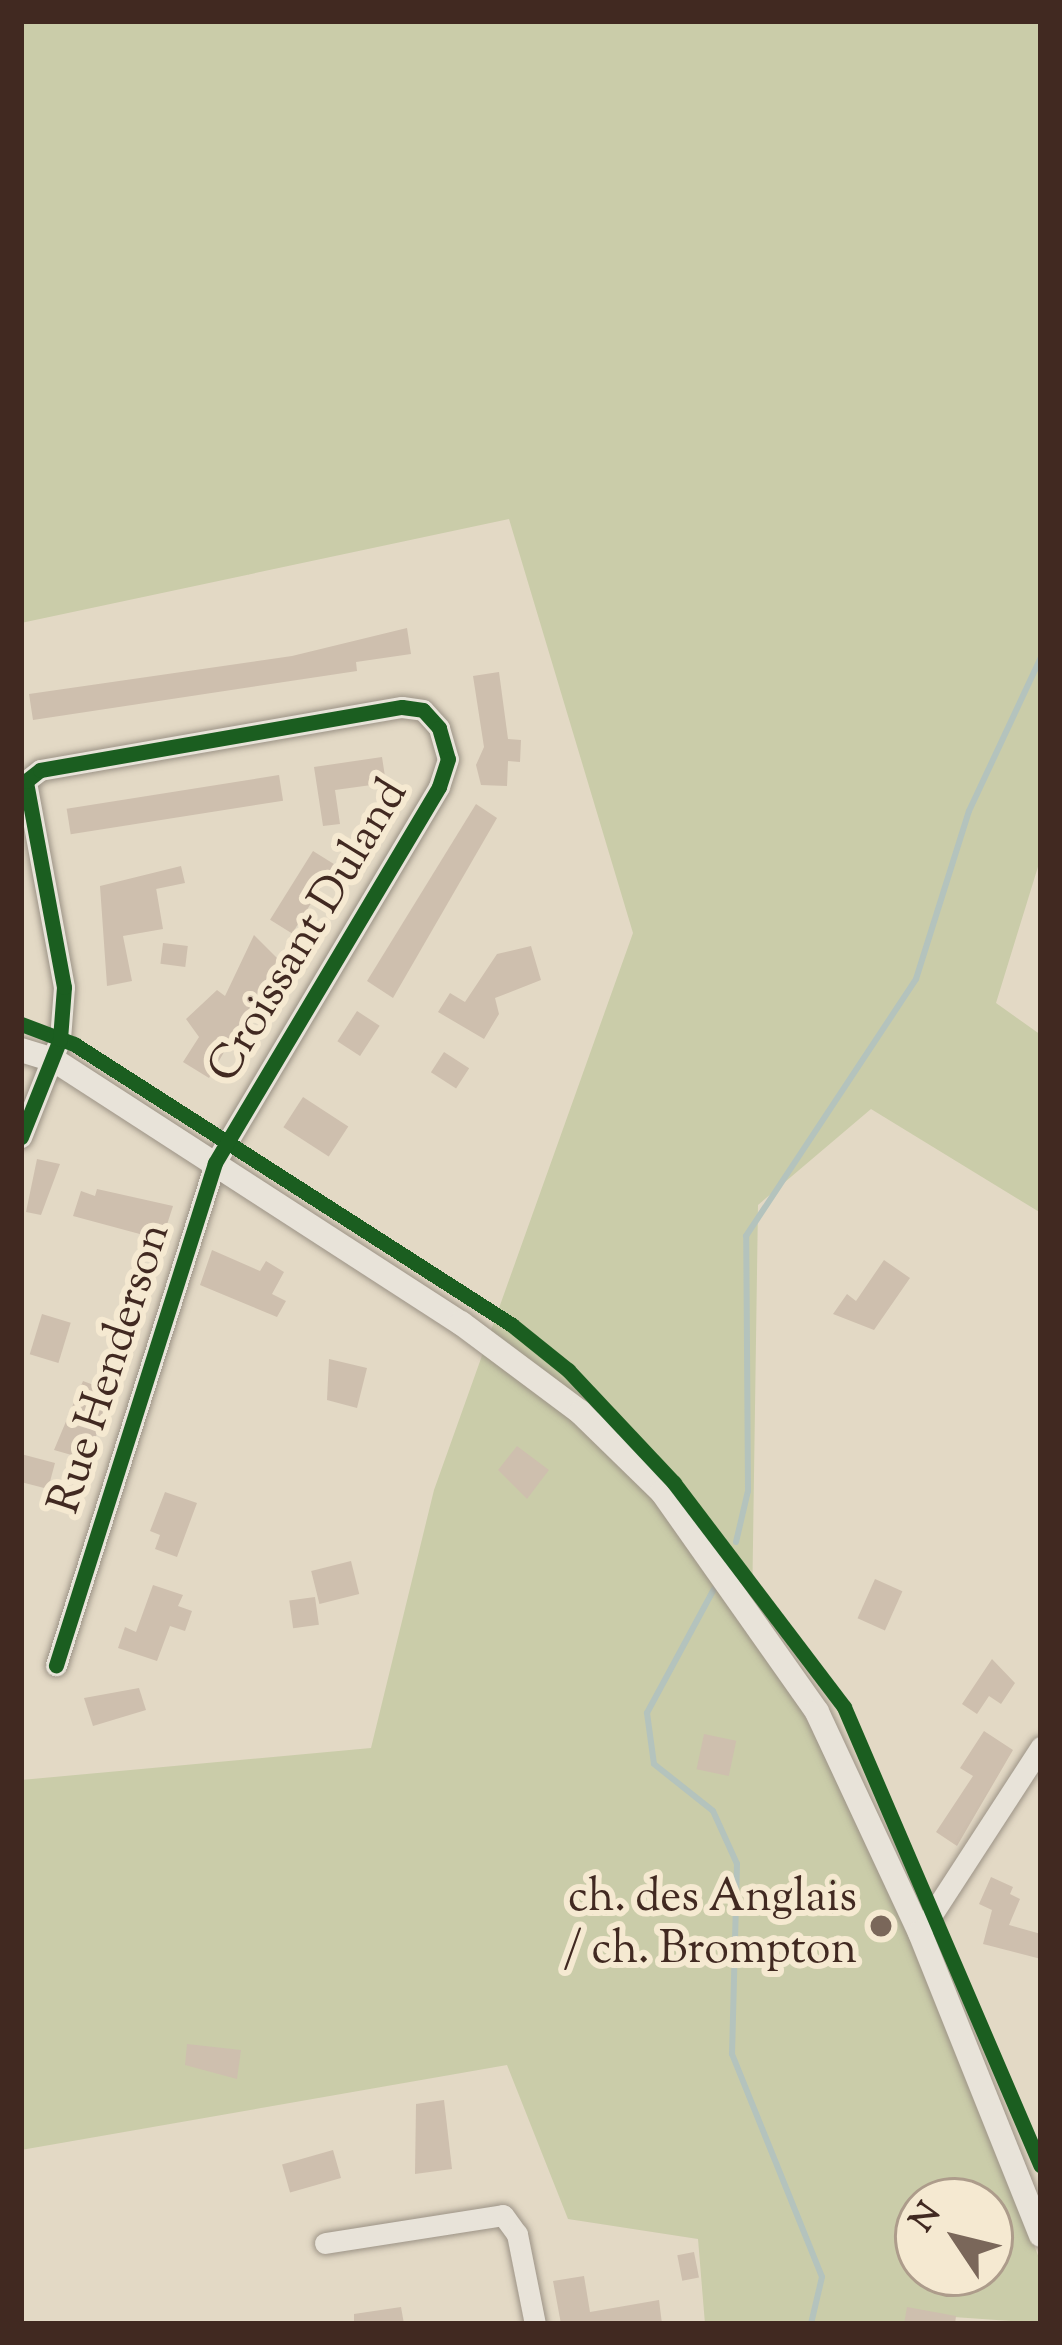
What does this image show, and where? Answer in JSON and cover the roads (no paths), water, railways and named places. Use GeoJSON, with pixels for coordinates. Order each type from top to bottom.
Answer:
{"type":"FeatureCollection","features":[{"type":"Feature","properties":{"kind":"street","name":"Croissant Duland"},"geometry":{"type":"LineString","coordinates":[[54,1060],[63,971],[26,782],[40,770],[403,707],[423,710],[448,759],[439,787],[215,1163]]}},
{"type":"Feature","properties":{"kind":"street"},"geometry":{"type":"LineString","coordinates":[[21,1049],[54,1060],[532,1375],[662,1492],[818,1712],[920,1934],[1041,2235]]}},
{"type":"Feature","properties":{"kind":"street"},"geometry":{"type":"LineString","coordinates":[[21,1137],[54,1060]]}},
{"type":"Feature","properties":{"kind":"street","name":"Rue Henderson"},"geometry":{"type":"LineString","coordinates":[[56,1665],[215,1163]]}},
{"type":"Feature","properties":{"kind":"street"},"geometry":{"type":"LineString","coordinates":[[920,1934],[1041,1747]]}},
{"type":"Feature","properties":{"kind":"street"},"geometry":{"type":"LineString","coordinates":[[325,2243],[503,2216],[517,2234],[535,2324]]}},
{"type":"Feature","properties":{"kind":"waterway"},"geometry":{"type":"LineString","coordinates":[[736,1542],[748,1491],[746,1236],[916,979],[969,811],[1041,657]]}},
{"type":"Feature","properties":{"kind":"waterway"},"geometry":{"type":"LineString","coordinates":[[714,1589],[647,1713],[654,1764],[713,1811],[737,1864],[732,2054],[822,2277],[811,2324]]}},
{"type":"Feature","properties":{"kind":"place","name":"ch. des Anglais / ch. Brompton"},"geometry":{"type":"Point","coordinates":[881,1926]}}]}
